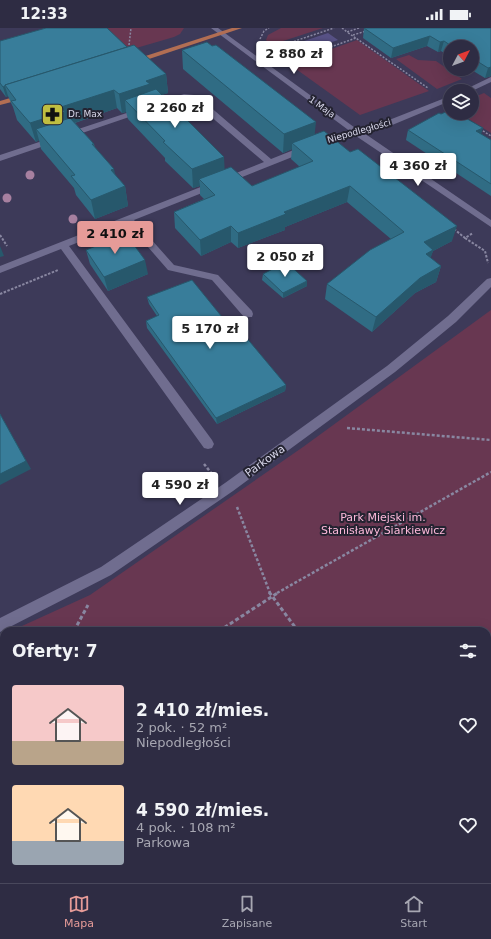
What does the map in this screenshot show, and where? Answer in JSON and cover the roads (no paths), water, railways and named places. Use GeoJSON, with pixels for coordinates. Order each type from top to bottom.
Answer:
{"type":"FeatureCollection","features":[{"type":"Feature","properties":{"kind":"main road"},"geometry":{"type":"LineString","coordinates":[[121,65],[239,28]]}},
{"type":"Feature","properties":{"kind":"main road"},"geometry":{"type":"LineString","coordinates":[[0,103],[28,94]]}},
{"type":"Feature","properties":{"kind":"street","name":"1 Maja"},"geometry":{"type":"LineString","coordinates":[[214,28],[356,132],[490,223]]}},
{"type":"Feature","properties":{"kind":"street"},"geometry":{"type":"LineString","coordinates":[[479,85],[491,79]]}},
{"type":"Feature","properties":{"kind":"street"},"geometry":{"type":"LineString","coordinates":[[0,158],[184,96],[191,97],[198,102],[270,163]]}},
{"type":"Feature","properties":{"kind":"street","name":"Niepodległości"},"geometry":{"type":"LineString","coordinates":[[0,270],[64,246],[322,142],[382,126],[443,101]]}},
{"type":"Feature","properties":{"kind":"street"},"geometry":{"type":"LineString","coordinates":[[129,220],[171,268],[215,277],[248,314]]}},
{"type":"Feature","properties":{"kind":"street"},"geometry":{"type":"LineString","coordinates":[[64,246],[208,444]]}},
{"type":"Feature","properties":{"kind":"street","name":"Parkowa"},"geometry":{"type":"LineString","coordinates":[[0,625],[106,571],[229,487],[363,390],[452,320],[491,281]]}},
{"type":"Feature","properties":{"kind":"place","name":"Dr. Max"},"geometry":{"type":"Point","coordinates":[53,114]}},
{"type":"Feature","properties":{"kind":"park label","name":"Park Miejski im. Stanisławy Siarkiewicz"},"geometry":{"type":"Point","coordinates":[383,523]}}]}
